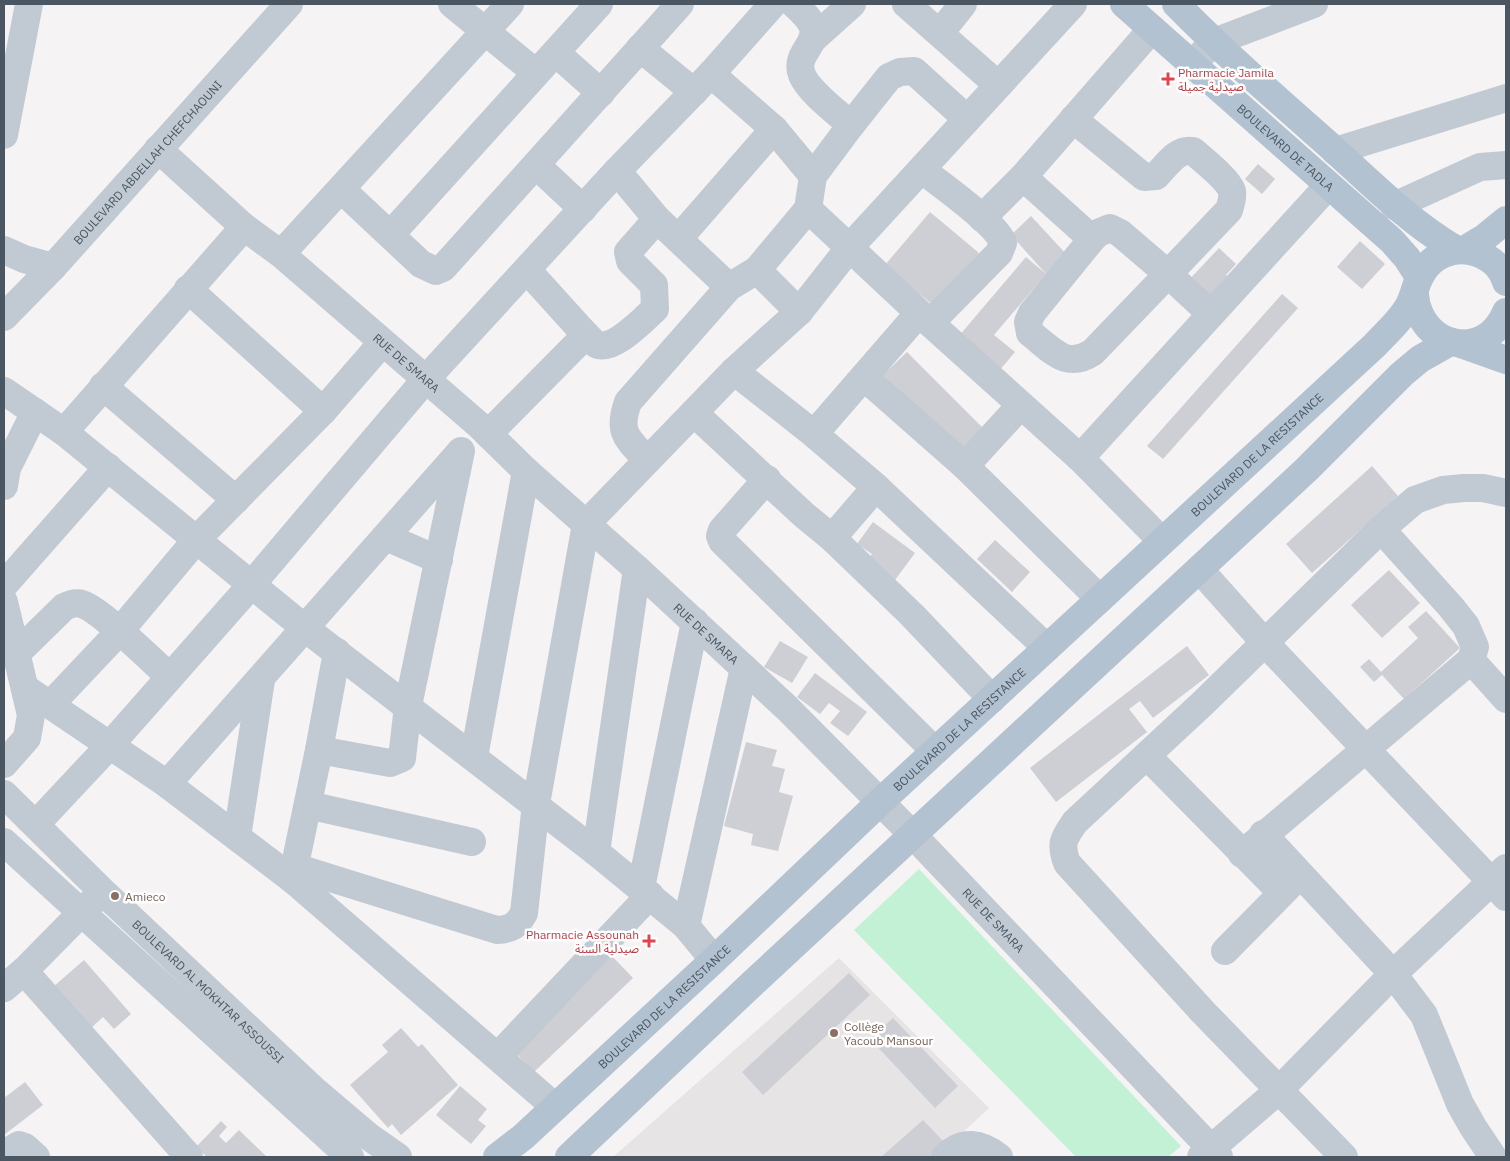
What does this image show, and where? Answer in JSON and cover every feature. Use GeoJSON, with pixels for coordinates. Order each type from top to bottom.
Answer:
{"type":"FeatureCollection","features":[{"type":"Feature","properties":{"kind":"main road","name":"BOULEVARD DE TADLA"},"geometry":{"type":"LineString","coordinates":[[1124,4],[1392,242],[1407,258],[1417,286]]}},
{"type":"Feature","properties":{"kind":"main road"},"geometry":{"type":"LineString","coordinates":[[1181,5],[1214,42],[1394,206],[1434,237],[1460,250],[1474,252],[1492,261],[1500,269],[1506,282]]}},
{"type":"Feature","properties":{"kind":"main road","name":"BOULEVARD DE LA RESISTANCE"},"geometry":{"type":"LineString","coordinates":[[497,1157],[522,1137],[714,960],[880,802],[1162,541],[1220,491],[1375,345],[1407,310],[1424,269],[1438,256],[1460,250],[1484,238],[1506,220]]}},
{"type":"Feature","properties":{"kind":"main road"},"geometry":{"type":"LineString","coordinates":[[1417,286],[1416,309],[1422,321],[1431,332],[1456,343],[1506,360]]}},
{"type":"Feature","properties":{"kind":"main road"},"geometry":{"type":"LineString","coordinates":[[569,1157],[753,983],[1200,570],[1306,470],[1402,374],[1420,359],[1456,343],[1485,338],[1495,330],[1506,312]]}},
{"type":"Feature","properties":{"kind":"street"},"geometry":{"type":"LineString","coordinates":[[4,135],[29,4]]}},
{"type":"Feature","properties":{"kind":"street","name":"BOULEVARD ABDELLAH CHEFCHAOUNI"},"geometry":{"type":"LineString","coordinates":[[4,317],[53,267],[289,4]]}},
{"type":"Feature","properties":{"kind":"street"},"geometry":{"type":"LineString","coordinates":[[452,4],[536,73]]}},
{"type":"Feature","properties":{"kind":"street"},"geometry":{"type":"LineString","coordinates":[[281,254],[342,190],[510,4]]}},
{"type":"Feature","properties":{"kind":"street"},"geometry":{"type":"LineString","coordinates":[[391,234],[599,4]]}},
{"type":"Feature","properties":{"kind":"street"},"geometry":{"type":"LineString","coordinates":[[342,190],[428,268],[436,271],[443,268],[680,4]]}},
{"type":"Feature","properties":{"kind":"street"},"geometry":{"type":"LineString","coordinates":[[36,824],[110,745],[252,584],[425,380],[617,171],[703,83],[773,4]]}},
{"type":"Feature","properties":{"kind":"street"},"geometry":{"type":"LineString","coordinates":[[794,4],[813,28],[813,39]]}},
{"type":"Feature","properties":{"kind":"street"},"geometry":{"type":"LineString","coordinates":[[851,125],[809,86],[802,75],[802,56],[813,39],[852,4]]}},
{"type":"Feature","properties":{"kind":"street"},"geometry":{"type":"LineString","coordinates":[[906,4],[998,84]]}},
{"type":"Feature","properties":{"kind":"street"},"geometry":{"type":"LineString","coordinates":[[940,33],[963,4]]}},
{"type":"Feature","properties":{"kind":"street"},"geometry":{"type":"LineString","coordinates":[[293,873],[497,930],[510,929],[519,922],[524,914],[536,804],[586,524],[734,371],[799,312],[850,247],[1073,4]]}},
{"type":"Feature","properties":{"kind":"street"},"geometry":{"type":"LineString","coordinates":[[1191,65],[1214,42],[1314,4]]}},
{"type":"Feature","properties":{"kind":"street"},"geometry":{"type":"LineString","coordinates":[[982,218],[1023,176],[1152,29]]}},
{"type":"Feature","properties":{"kind":"street"},"geometry":{"type":"LineString","coordinates":[[640,48],[703,83],[774,128],[813,176]]}},
{"type":"Feature","properties":{"kind":"street"},"geometry":{"type":"LineString","coordinates":[[556,53],[601,93]]}},
{"type":"Feature","properties":{"kind":"street"},"geometry":{"type":"LineString","coordinates":[[648,460],[626,437],[622,426],[628,402],[729,287],[757,270],[808,209],[813,176],[889,77],[900,72],[914,71],[967,119]]}},
{"type":"Feature","properties":{"kind":"street"},"geometry":{"type":"LineString","coordinates":[[1335,151],[1506,98]]}},
{"type":"Feature","properties":{"kind":"street"},"geometry":{"type":"LineString","coordinates":[[1072,119],[1144,176],[1156,176],[1180,152],[1193,151],[1228,183],[1232,191],[1232,201],[1228,210],[1168,274],[1093,352],[1083,359],[1073,361],[1064,359],[1030,333],[1028,322],[1032,313],[1092,239],[1104,229],[1115,230],[1168,274],[1210,313]]}},
{"type":"Feature","properties":{"kind":"street"},"geometry":{"type":"LineString","coordinates":[[679,238],[774,128]]}},
{"type":"Feature","properties":{"kind":"street","name":"RUE DE SMARA"},"geometry":{"type":"LineString","coordinates":[[158,149],[244,227],[281,254],[484,430],[526,471],[638,569],[788,708],[913,835],[1210,1154]]}},
{"type":"Feature","properties":{"kind":"street"},"geometry":{"type":"LineString","coordinates":[[536,165],[584,209]]}},
{"type":"Feature","properties":{"kind":"street"},"geometry":{"type":"LineString","coordinates":[[1394,206],[1480,167],[1506,165]]}},
{"type":"Feature","properties":{"kind":"street"},"geometry":{"type":"LineString","coordinates":[[814,434],[864,377],[924,318],[1002,248],[1002,239],[982,218],[922,170]]}},
{"type":"Feature","properties":{"kind":"street"},"geometry":{"type":"LineString","coordinates":[[617,171],[657,219],[729,287]]}},
{"type":"Feature","properties":{"kind":"street"},"geometry":{"type":"LineString","coordinates":[[1023,176],[1092,239]]}},
{"type":"Feature","properties":{"kind":"street"},"geometry":{"type":"LineString","coordinates":[[1080,458],[1210,313],[1328,186]]}},
{"type":"Feature","properties":{"kind":"street"},"geometry":{"type":"LineString","coordinates":[[808,209],[924,318],[1080,458],[1162,541]]}},
{"type":"Feature","properties":{"kind":"street"},"geometry":{"type":"LineString","coordinates":[[527,270],[596,344],[604,346],[617,342],[655,309],[654,285],[630,261],[628,252],[657,219]]}},
{"type":"Feature","properties":{"kind":"street"},"geometry":{"type":"LineString","coordinates":[[64,432],[244,227]]}},
{"type":"Feature","properties":{"kind":"street"},"geometry":{"type":"LineString","coordinates":[[4,250],[24,259],[53,267]]}},
{"type":"Feature","properties":{"kind":"street"},"geometry":{"type":"LineString","coordinates":[[757,270],[799,312]]}},
{"type":"Feature","properties":{"kind":"street"},"geometry":{"type":"LineString","coordinates":[[188,289],[323,411]]}},
{"type":"Feature","properties":{"kind":"street"},"geometry":{"type":"LineString","coordinates":[[167,784],[261,680],[461,451],[581,340],[584,333]]}},
{"type":"Feature","properties":{"kind":"street"},"geometry":{"type":"LineString","coordinates":[[50,705],[119,632],[197,539],[323,411],[382,343]]}},
{"type":"Feature","properties":{"kind":"street"},"geometry":{"type":"LineString","coordinates":[[734,371],[814,434],[876,487],[1047,648]]}},
{"type":"Feature","properties":{"kind":"street"},"geometry":{"type":"LineString","coordinates":[[864,377],[966,466],[1100,599]]}},
{"type":"Feature","properties":{"kind":"street"},"geometry":{"type":"LineString","coordinates":[[104,386],[236,500]]}},
{"type":"Feature","properties":{"kind":"street"},"geometry":{"type":"LineString","coordinates":[[4,392],[64,432],[306,629],[536,804],[686,926],[714,960]]}},
{"type":"Feature","properties":{"kind":"street"},"geometry":{"type":"LineString","coordinates":[[966,466],[1021,405]]}},
{"type":"Feature","properties":{"kind":"street"},"geometry":{"type":"LineString","coordinates":[[4,486],[7,468],[35,412]]}},
{"type":"Feature","properties":{"kind":"street"},"geometry":{"type":"LineString","coordinates":[[694,412],[832,538],[912,615],[992,699]]}},
{"type":"Feature","properties":{"kind":"street"},"geometry":{"type":"LineString","coordinates":[[320,750],[381,762],[396,762],[402,758],[408,706],[461,451]]}},
{"type":"Feature","properties":{"kind":"street"},"geometry":{"type":"LineString","coordinates":[[4,585],[108,467]]}},
{"type":"Feature","properties":{"kind":"street"},"geometry":{"type":"LineString","coordinates":[[474,757],[526,471]]}},
{"type":"Feature","properties":{"kind":"street"},"geometry":{"type":"LineString","coordinates":[[767,479],[722,530],[720,536],[722,541],[935,751]]}},
{"type":"Feature","properties":{"kind":"street"},"geometry":{"type":"LineString","coordinates":[[832,538],[876,487]]}},
{"type":"Feature","properties":{"kind":"street"},"geometry":{"type":"LineString","coordinates":[[1344,1157],[1203,1012],[1067,863],[1061,848],[1066,835],[1075,822],[1147,756],[1381,530],[1415,500],[1443,490],[1482,488],[1506,493]]}},
{"type":"Feature","properties":{"kind":"street"},"geometry":{"type":"LineString","coordinates":[[1242,854],[1263,834],[1471,660],[1475,647],[1466,626],[1381,530]]}},
{"type":"Feature","properties":{"kind":"street"},"geometry":{"type":"LineString","coordinates":[[386,537],[439,560]]}},
{"type":"Feature","properties":{"kind":"street"},"geometry":{"type":"LineString","coordinates":[[596,852],[638,569]]}},
{"type":"Feature","properties":{"kind":"street"},"geometry":{"type":"LineString","coordinates":[[1200,570],[1265,643],[1366,748],[1501,882],[1393,974],[1279,1090],[1210,1154]]}},
{"type":"Feature","properties":{"kind":"street"},"geometry":{"type":"LineString","coordinates":[[4,602],[31,715],[27,738],[4,764]]}},
{"type":"Feature","properties":{"kind":"street"},"geometry":{"type":"LineString","coordinates":[[16,654],[64,607],[71,603],[83,604],[119,632],[170,677]]}},
{"type":"Feature","properties":{"kind":"street"},"geometry":{"type":"LineString","coordinates":[[498,1056],[645,892],[694,622]]}},
{"type":"Feature","properties":{"kind":"street"},"geometry":{"type":"LineString","coordinates":[[293,873],[320,750],[337,652]]}},
{"type":"Feature","properties":{"kind":"street"},"geometry":{"type":"LineString","coordinates":[[1471,660],[1506,699]]}},
{"type":"Feature","properties":{"kind":"street"},"geometry":{"type":"LineString","coordinates":[[686,926],[744,668]]}},
{"type":"Feature","properties":{"kind":"street"},"geometry":{"type":"LineString","coordinates":[[236,837],[261,680]]}},
{"type":"Feature","properties":{"kind":"street"},"geometry":{"type":"LineString","coordinates":[[25,688],[167,784],[236,837],[293,873],[554,1106]]}},
{"type":"Feature","properties":{"kind":"street"},"geometry":{"type":"LineString","coordinates":[[1147,756],[1242,854],[1291,883],[1342,921],[1393,974],[1424,1014],[1460,1104],[1473,1128],[1493,1157]]}},
{"type":"Feature","properties":{"kind":"street","name":"BOULEVARD AL MOKHTAR ASSOUSSI"},"geometry":{"type":"LineString","coordinates":[[4,794],[102,892],[315,1091],[368,1136],[398,1157]]}},
{"type":"Feature","properties":{"kind":"street"},"geometry":{"type":"LineString","coordinates":[[308,805],[472,842]]}},
{"type":"Feature","properties":{"kind":"street"},"geometry":{"type":"LineString","coordinates":[[1263,834],[1291,883]]}},
{"type":"Feature","properties":{"kind":"street"},"geometry":{"type":"LineString","coordinates":[[4,842],[350,1157]]}},
{"type":"Feature","properties":{"kind":"street"},"geometry":{"type":"LineString","coordinates":[[1225,951],[1291,883]]}},
{"type":"Feature","properties":{"kind":"street"},"geometry":{"type":"LineString","coordinates":[[102,892],[9,982],[189,1157]]}},
{"type":"Feature","properties":{"kind":"street"},"geometry":{"type":"LineString","coordinates":[[945,1157],[950,1152],[973,1143],[988,1148],[1000,1157]]}},
{"type":"Feature","properties":{"kind":"street"},"geometry":{"type":"LineString","coordinates":[[4,1154],[19,1145],[25,1147],[36,1157]]}},
{"type":"Feature","properties":{"kind":"shaded area","name":"Collège Yacoub Mansour"},"geometry":{"type":"Polygon","coordinates":[[[839,958],[989,1108],[937,1157],[613,1157],[839,958]]]}},
{"type":"Feature","properties":{"kind":"green space"},"geometry":{"type":"Polygon","coordinates":[[[919,869],[1181,1146],[1168,1157],[1076,1157],[854,930],[919,869]]]}},
{"type":"Feature","properties":{"kind":"building"},"geometry":{"type":"Polygon","coordinates":[[[1258,164],[1275,179],[1262,194],[1245,179],[1258,164]]]}},
{"type":"Feature","properties":{"kind":"building"},"geometry":{"type":"Polygon","coordinates":[[[930,212],[979,253],[934,306],[885,265],[930,212]]]}},
{"type":"Feature","properties":{"kind":"building"},"geometry":{"type":"Polygon","coordinates":[[[1031,216],[1068,256],[1047,275],[1011,235],[1031,216]]]}},
{"type":"Feature","properties":{"kind":"building"},"geometry":{"type":"Polygon","coordinates":[[[1360,241],[1385,264],[1362,289],[1337,267],[1360,241]]]}},
{"type":"Feature","properties":{"kind":"building"},"geometry":{"type":"Polygon","coordinates":[[[1219,248],[1236,264],[1226,275],[1233,282],[1212,305],[1187,282],[1219,248]]]}},
{"type":"Feature","properties":{"kind":"building"},"geometry":{"type":"Polygon","coordinates":[[[1026,257],[1046,274],[994,335],[1015,352],[999,371],[958,337],[1026,257]]]}},
{"type":"Feature","properties":{"kind":"building"},"geometry":{"type":"Polygon","coordinates":[[[1282,294],[1298,308],[1163,459],[1147,446],[1282,294]]]}},
{"type":"Feature","properties":{"kind":"building"},"geometry":{"type":"Polygon","coordinates":[[[907,352],[987,432],[964,455],[883,375],[907,352]]]}},
{"type":"Feature","properties":{"kind":"building"},"geometry":{"type":"Polygon","coordinates":[[[1372,466],[1398,496],[1312,573],[1286,544],[1372,466]]]}},
{"type":"Feature","properties":{"kind":"building"},"geometry":{"type":"Polygon","coordinates":[[[873,522],[915,553],[895,580],[868,560],[872,554],[857,544],[873,522]]]}},
{"type":"Feature","properties":{"kind":"building"},"geometry":{"type":"Polygon","coordinates":[[[995,540],[1030,572],[1012,592],[977,559],[995,540]]]}},
{"type":"Feature","properties":{"kind":"building"},"geometry":{"type":"Polygon","coordinates":[[[1389,570],[1420,603],[1382,638],[1351,605],[1389,570]]]}},
{"type":"Feature","properties":{"kind":"building"},"geometry":{"type":"Polygon","coordinates":[[[1426,611],[1460,648],[1404,699],[1382,675],[1374,682],[1360,667],[1369,659],[1381,672],[1418,638],[1408,627],[1426,611]]]}},
{"type":"Feature","properties":{"kind":"building"},"geometry":{"type":"Polygon","coordinates":[[[780,641],[808,657],[792,683],[764,667],[780,641]]]}},
{"type":"Feature","properties":{"kind":"building"},"geometry":{"type":"Polygon","coordinates":[[[1187,646],[1209,675],[1153,718],[1140,701],[1129,709],[1147,732],[1056,802],[1030,768],[1187,646]]]}},
{"type":"Feature","properties":{"kind":"building"},"geometry":{"type":"Polygon","coordinates":[[[815,673],[867,712],[848,736],[830,723],[840,711],[829,703],[820,714],[797,697],[815,673]]]}},
{"type":"Feature","properties":{"kind":"building"},"geometry":{"type":"Polygon","coordinates":[[[746,742],[777,750],[772,766],[785,769],[779,792],[793,796],[778,851],[751,845],[753,834],[724,826],[746,742]]]}},
{"type":"Feature","properties":{"kind":"building"},"geometry":{"type":"Polygon","coordinates":[[[610,954],[633,978],[534,1072],[511,1048],[610,954]]]}},
{"type":"Feature","properties":{"kind":"building"},"geometry":{"type":"Polygon","coordinates":[[[84,960],[131,1014],[114,1029],[103,1017],[91,1028],[53,987],[84,960]]]}},
{"type":"Feature","properties":{"kind":"building"},"geometry":{"type":"Polygon","coordinates":[[[849,973],[870,995],[763,1095],[742,1072],[849,973]]]}},
{"type":"Feature","properties":{"kind":"building"},"geometry":{"type":"Polygon","coordinates":[[[893,1018],[958,1086],[935,1108],[870,1039],[893,1018]]]}},
{"type":"Feature","properties":{"kind":"building"},"geometry":{"type":"Polygon","coordinates":[[[401,1028],[418,1047],[422,1044],[458,1085],[401,1135],[392,1124],[388,1128],[350,1085],[388,1052],[382,1045],[401,1028]]]}},
{"type":"Feature","properties":{"kind":"building"},"geometry":{"type":"Polygon","coordinates":[[[25,1082],[43,1105],[4,1135],[4,1098],[25,1082]]]}},
{"type":"Feature","properties":{"kind":"building"},"geometry":{"type":"Polygon","coordinates":[[[460,1086],[487,1109],[478,1120],[486,1126],[471,1144],[436,1115],[460,1086]]]}},
{"type":"Feature","properties":{"kind":"building"},"geometry":{"type":"Polygon","coordinates":[[[923,1120],[946,1144],[931,1157],[881,1157],[923,1120]]]}},
{"type":"Feature","properties":{"kind":"building"},"geometry":{"type":"Polygon","coordinates":[[[221,1121],[227,1127],[219,1136],[226,1143],[239,1130],[267,1157],[207,1157],[196,1147],[221,1121]]]}},
{"type":"Feature","properties":{"kind":"place","name":"Pharmacie Jamila صيدلية جميلة"},"geometry":{"type":"Point","coordinates":[1168,79]}},
{"type":"Feature","properties":{"kind":"place","name":"Amieco"},"geometry":{"type":"Point","coordinates":[115,896]}},
{"type":"Feature","properties":{"kind":"place","name":"Pharmacie Assounah صيدلية السنة"},"geometry":{"type":"Point","coordinates":[649,941]}},
{"type":"Feature","properties":{"kind":"place","name":"Collège Yacoub Mansour"},"geometry":{"type":"Point","coordinates":[834,1033]}}]}
